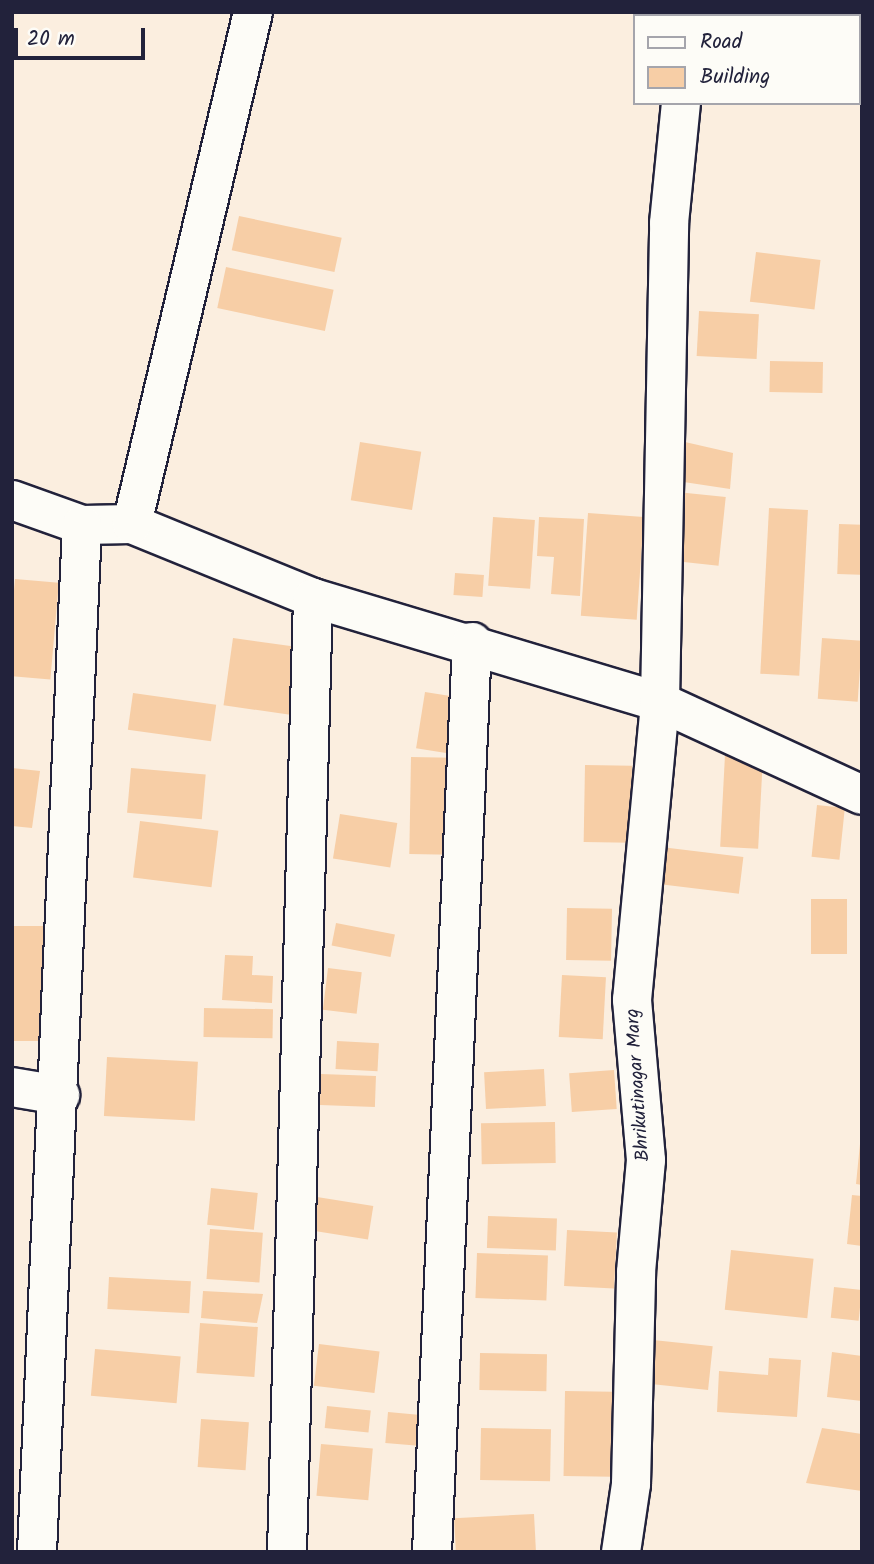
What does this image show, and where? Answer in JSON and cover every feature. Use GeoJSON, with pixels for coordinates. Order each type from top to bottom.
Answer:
{"type":"FeatureCollection","features":[{"type":"Feature","properties":{"kind":"street"},"geometry":{"type":"LineString","coordinates":[[131,524],[253,12]]}},
{"type":"Feature","properties":{"kind":"street","name":"Bhrikutinagar Marg"},"geometry":{"type":"LineString","coordinates":[[621,1552],[631,1484],[636,1272],[646,1160],[632,1000],[660,702],[669,223],[681,105]]}},
{"type":"Feature","properties":{"kind":"street"},"geometry":{"type":"LineString","coordinates":[[12,500],[82,525],[131,524],[313,598],[472,642],[660,702],[862,795]]}},
{"type":"Feature","properties":{"kind":"street"},"geometry":{"type":"LineString","coordinates":[[37,1552],[60,1095],[82,525]]}},
{"type":"Feature","properties":{"kind":"street"},"geometry":{"type":"LineString","coordinates":[[287,1552],[313,598]]}},
{"type":"Feature","properties":{"kind":"street"},"geometry":{"type":"LineString","coordinates":[[432,1552],[472,642]]}},
{"type":"Feature","properties":{"kind":"street"},"geometry":{"type":"LineString","coordinates":[[12,1087],[60,1095]]}},
{"type":"Feature","properties":{"kind":"building"},"geometry":{"type":"Polygon","coordinates":[[[239,216],[342,238],[334,272],[232,250],[239,216]]]}},
{"type":"Feature","properties":{"kind":"building"},"geometry":{"type":"Polygon","coordinates":[[[756,252],[821,260],[814,310],[750,302],[756,252]]]}},
{"type":"Feature","properties":{"kind":"building"},"geometry":{"type":"Polygon","coordinates":[[[226,267],[334,290],[325,331],[217,308],[226,267]]]}},
{"type":"Feature","properties":{"kind":"building"},"geometry":{"type":"Polygon","coordinates":[[[699,311],[759,314],[757,359],[697,356],[699,311]]]}},
{"type":"Feature","properties":{"kind":"building"},"geometry":{"type":"Polygon","coordinates":[[[770,361],[823,362],[822,393],[769,392],[770,361]]]}},
{"type":"Feature","properties":{"kind":"building"},"geometry":{"type":"Polygon","coordinates":[[[360,442],[421,452],[412,510],[351,500],[360,442]]]}},
{"type":"Feature","properties":{"kind":"building"},"geometry":{"type":"Polygon","coordinates":[[[685,442],[733,453],[730,489],[677,481],[685,442]]]}},
{"type":"Feature","properties":{"kind":"building"},"geometry":{"type":"Polygon","coordinates":[[[677,492],[726,497],[719,566],[670,561],[677,492]]]}},
{"type":"Feature","properties":{"kind":"building"},"geometry":{"type":"Polygon","coordinates":[[[769,508],[808,510],[799,676],[760,674],[769,508]]]}},
{"type":"Feature","properties":{"kind":"building"},"geometry":{"type":"Polygon","coordinates":[[[588,513],[644,517],[637,620],[581,616],[588,513]]]}},
{"type":"Feature","properties":{"kind":"building"},"geometry":{"type":"Polygon","coordinates":[[[493,517],[535,520],[530,589],[488,586],[493,517]]]}},
{"type":"Feature","properties":{"kind":"building"},"geometry":{"type":"Polygon","coordinates":[[[539,517],[584,519],[580,596],[551,594],[554,557],[537,556],[539,517]]]}},
{"type":"Feature","properties":{"kind":"building"},"geometry":{"type":"Polygon","coordinates":[[[839,524],[862,525],[860,575],[837,574],[839,524]]]}},
{"type":"Feature","properties":{"kind":"building"},"geometry":{"type":"Polygon","coordinates":[[[455,573],[484,575],[482,597],[453,595],[455,573]]]}},
{"type":"Feature","properties":{"kind":"building"},"geometry":{"type":"Polygon","coordinates":[[[15,579],[59,583],[50,679],[12,676],[15,579]]]}},
{"type":"Feature","properties":{"kind":"building"},"geometry":{"type":"Polygon","coordinates":[[[233,638],[301,648],[292,715],[224,705],[233,638]]]}},
{"type":"Feature","properties":{"kind":"building"},"geometry":{"type":"Polygon","coordinates":[[[822,638],[862,641],[858,702],[818,699],[822,638]]]}},
{"type":"Feature","properties":{"kind":"building"},"geometry":{"type":"Polygon","coordinates":[[[425,692],[457,697],[448,753],[416,748],[425,692]]]}},
{"type":"Feature","properties":{"kind":"building"},"geometry":{"type":"Polygon","coordinates":[[[133,693],[216,705],[211,741],[128,730],[133,693]]]}},
{"type":"Feature","properties":{"kind":"building"},"geometry":{"type":"Polygon","coordinates":[[[725,755],[763,757],[758,849],[720,847],[725,755]]]}},
{"type":"Feature","properties":{"kind":"building"},"geometry":{"type":"Polygon","coordinates":[[[411,757],[452,758],[450,855],[409,854],[411,757]]]}},
{"type":"Feature","properties":{"kind":"building"},"geometry":{"type":"Polygon","coordinates":[[[585,765],[632,766],[631,843],[584,842],[585,765]]]}},
{"type":"Feature","properties":{"kind":"building"},"geometry":{"type":"Polygon","coordinates":[[[12,768],[40,771],[32,828],[12,826],[12,768]]]}},
{"type":"Feature","properties":{"kind":"building"},"geometry":{"type":"Polygon","coordinates":[[[131,768],[206,775],[202,819],[127,813],[131,768]]]}},
{"type":"Feature","properties":{"kind":"building"},"geometry":{"type":"Polygon","coordinates":[[[817,805],[845,808],[839,860],[812,857],[817,805]]]}},
{"type":"Feature","properties":{"kind":"building"},"geometry":{"type":"Polygon","coordinates":[[[340,814],[397,823],[390,868],[333,858],[340,814]]]}},
{"type":"Feature","properties":{"kind":"building"},"geometry":{"type":"Polygon","coordinates":[[[140,821],[218,831],[211,887],[133,878],[140,821]]]}},
{"type":"Feature","properties":{"kind":"building"},"geometry":{"type":"Polygon","coordinates":[[[661,847],[743,857],[739,894],[656,884],[661,847]]]}},
{"type":"Feature","properties":{"kind":"building"},"geometry":{"type":"Polygon","coordinates":[[[811,899],[847,899],[847,954],[811,954],[811,899]]]}},
{"type":"Feature","properties":{"kind":"building"},"geometry":{"type":"Polygon","coordinates":[[[567,908],[612,909],[611,961],[566,960],[567,908]]]}},
{"type":"Feature","properties":{"kind":"building"},"geometry":{"type":"Polygon","coordinates":[[[336,923],[395,934],[391,957],[332,946],[336,923]]]}},
{"type":"Feature","properties":{"kind":"building"},"geometry":{"type":"Polygon","coordinates":[[[12,926],[44,926],[44,1041],[12,1041],[12,926]]]}},
{"type":"Feature","properties":{"kind":"building"},"geometry":{"type":"Polygon","coordinates":[[[225,955],[253,956],[252,975],[273,976],[272,1003],[222,1000],[225,955]]]}},
{"type":"Feature","properties":{"kind":"building"},"geometry":{"type":"Polygon","coordinates":[[[328,968],[362,972],[357,1014],[323,1010],[328,968]]]}},
{"type":"Feature","properties":{"kind":"building"},"geometry":{"type":"Polygon","coordinates":[[[562,975],[606,977],[603,1039],[559,1037],[562,975]]]}},
{"type":"Feature","properties":{"kind":"building"},"geometry":{"type":"Polygon","coordinates":[[[204,1008],[273,1009],[272,1038],[203,1037],[204,1008]]]}},
{"type":"Feature","properties":{"kind":"building"},"geometry":{"type":"Polygon","coordinates":[[[337,1041],[379,1043],[377,1071],[336,1069],[337,1041]]]}},
{"type":"Feature","properties":{"kind":"building"},"geometry":{"type":"Polygon","coordinates":[[[107,1057],[198,1062],[195,1121],[104,1116],[107,1057]]]}},
{"type":"Feature","properties":{"kind":"building"},"geometry":{"type":"Polygon","coordinates":[[[544,1069],[546,1106],[486,1109],[484,1072],[544,1069]]]}},
{"type":"Feature","properties":{"kind":"building"},"geometry":{"type":"Polygon","coordinates":[[[614,1070],[617,1109],[572,1112],[569,1073],[614,1070]]]}},
{"type":"Feature","properties":{"kind":"building"},"geometry":{"type":"Polygon","coordinates":[[[321,1074],[376,1076],[375,1107],[320,1105],[321,1074]]]}},
{"type":"Feature","properties":{"kind":"building"},"geometry":{"type":"Polygon","coordinates":[[[555,1122],[556,1163],[482,1164],[481,1123],[555,1122]]]}},
{"type":"Feature","properties":{"kind":"building"},"geometry":{"type":"Polygon","coordinates":[[[862,1144],[862,1185],[856,1184],[862,1144]]]}},
{"type":"Feature","properties":{"kind":"building"},"geometry":{"type":"Polygon","coordinates":[[[211,1188],[258,1193],[254,1230],[207,1225],[211,1188]]]}},
{"type":"Feature","properties":{"kind":"building"},"geometry":{"type":"Polygon","coordinates":[[[852,1195],[862,1196],[862,1246],[847,1244],[852,1195]]]}},
{"type":"Feature","properties":{"kind":"building"},"geometry":{"type":"Polygon","coordinates":[[[317,1197],[373,1206],[368,1239],[312,1231],[317,1197]]]}},
{"type":"Feature","properties":{"kind":"building"},"geometry":{"type":"Polygon","coordinates":[[[488,1216],[557,1218],[556,1250],[487,1248],[488,1216]]]}},
{"type":"Feature","properties":{"kind":"building"},"geometry":{"type":"Polygon","coordinates":[[[210,1229],[263,1233],[259,1283],[207,1279],[210,1229]]]}},
{"type":"Feature","properties":{"kind":"building"},"geometry":{"type":"Polygon","coordinates":[[[567,1230],[617,1233],[614,1289],[564,1286],[567,1230]]]}},
{"type":"Feature","properties":{"kind":"building"},"geometry":{"type":"Polygon","coordinates":[[[731,1250],[814,1259],[807,1318],[725,1310],[731,1250]]]}},
{"type":"Feature","properties":{"kind":"building"},"geometry":{"type":"Polygon","coordinates":[[[477,1253],[548,1255],[546,1300],[475,1298],[477,1253]]]}},
{"type":"Feature","properties":{"kind":"building"},"geometry":{"type":"Polygon","coordinates":[[[109,1277],[191,1281],[189,1313],[107,1309],[109,1277]]]}},
{"type":"Feature","properties":{"kind":"building"},"geometry":{"type":"Polygon","coordinates":[[[834,1287],[862,1290],[859,1321],[831,1318],[834,1287]]]}},
{"type":"Feature","properties":{"kind":"building"},"geometry":{"type":"Polygon","coordinates":[[[203,1291],[263,1294],[257,1323],[201,1318],[203,1291]]]}},
{"type":"Feature","properties":{"kind":"building"},"geometry":{"type":"Polygon","coordinates":[[[200,1323],[258,1327],[254,1377],[197,1373],[200,1323]]]}},
{"type":"Feature","properties":{"kind":"building"},"geometry":{"type":"Polygon","coordinates":[[[653,1340],[713,1346],[708,1390],[648,1384],[653,1340]]]}},
{"type":"Feature","properties":{"kind":"building"},"geometry":{"type":"Polygon","coordinates":[[[319,1344],[380,1351],[374,1393],[314,1386],[319,1344]]]}},
{"type":"Feature","properties":{"kind":"building"},"geometry":{"type":"Polygon","coordinates":[[[95,1349],[181,1356],[177,1403],[91,1396],[95,1349]]]}},
{"type":"Feature","properties":{"kind":"building"},"geometry":{"type":"Polygon","coordinates":[[[832,1352],[862,1356],[862,1401],[827,1397],[832,1352]]]}},
{"type":"Feature","properties":{"kind":"building"},"geometry":{"type":"Polygon","coordinates":[[[480,1353],[547,1354],[546,1391],[479,1390],[480,1353]]]}},
{"type":"Feature","properties":{"kind":"building"},"geometry":{"type":"Polygon","coordinates":[[[769,1358],[801,1360],[797,1417],[717,1412],[719,1371],[768,1375],[769,1358]]]}},
{"type":"Feature","properties":{"kind":"building"},"geometry":{"type":"Polygon","coordinates":[[[565,1391],[613,1392],[612,1477],[564,1476],[565,1391]]]}},
{"type":"Feature","properties":{"kind":"building"},"geometry":{"type":"Polygon","coordinates":[[[327,1406],[371,1411],[368,1432],[325,1428],[327,1406]]]}},
{"type":"Feature","properties":{"kind":"building"},"geometry":{"type":"Polygon","coordinates":[[[388,1412],[421,1415],[418,1446],[385,1443],[388,1412]]]}},
{"type":"Feature","properties":{"kind":"building"},"geometry":{"type":"Polygon","coordinates":[[[201,1419],[249,1422],[246,1470],[198,1467],[201,1419]]]}},
{"type":"Feature","properties":{"kind":"building"},"geometry":{"type":"Polygon","coordinates":[[[481,1428],[551,1429],[550,1481],[480,1480],[481,1428]]]}},
{"type":"Feature","properties":{"kind":"building"},"geometry":{"type":"Polygon","coordinates":[[[822,1428],[862,1434],[862,1491],[806,1483],[822,1428]]]}},
{"type":"Feature","properties":{"kind":"building"},"geometry":{"type":"Polygon","coordinates":[[[321,1444],[373,1449],[368,1500],[316,1496],[321,1444]]]}},
{"type":"Feature","properties":{"kind":"building"},"geometry":{"type":"Polygon","coordinates":[[[534,1514],[536,1552],[456,1552],[454,1518],[534,1514]]]}}]}
